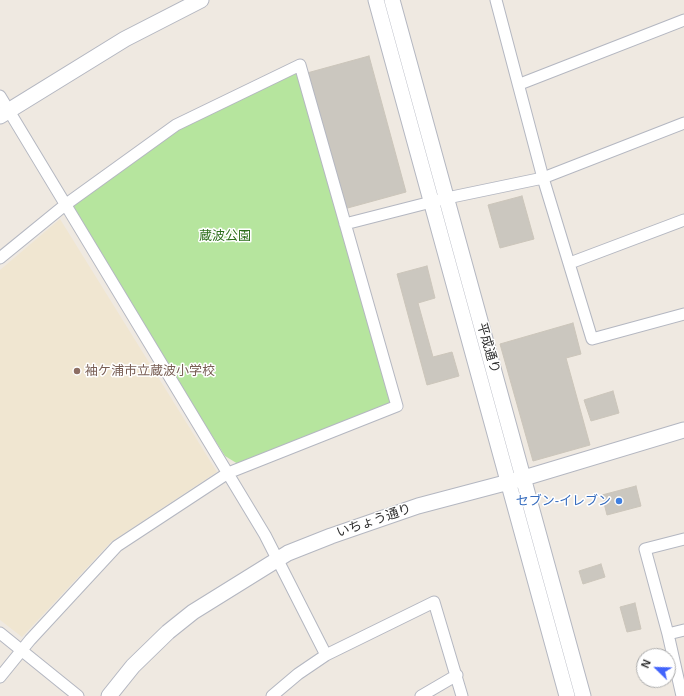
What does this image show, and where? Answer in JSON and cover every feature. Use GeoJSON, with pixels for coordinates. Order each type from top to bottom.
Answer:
{"type":"FeatureCollection","features":[{"type":"Feature","properties":{"kind":"street"},"geometry":{"type":"LineString","coordinates":[[4,113],[125,39],[202,0]]}},
{"type":"Feature","properties":{"kind":"street","name":"平成通り"},"geometry":{"type":"LineString","coordinates":[[376,0],[567,696]]}},
{"type":"Feature","properties":{"kind":"street","name":"平成通り"},"geometry":{"type":"LineString","coordinates":[[392,0],[584,696]]}},
{"type":"Feature","properties":{"kind":"street"},"geometry":{"type":"LineString","coordinates":[[496,0],[520,84],[543,178],[570,262],[592,339],[684,314]]}},
{"type":"Feature","properties":{"kind":"street"},"geometry":{"type":"LineString","coordinates":[[520,84],[684,20]]}},
{"type":"Feature","properties":{"kind":"street"},"geometry":{"type":"LineString","coordinates":[[0,258],[65,205],[176,125],[300,65],[397,406],[228,474],[117,546],[21,650],[0,677]]}},
{"type":"Feature","properties":{"kind":"street"},"geometry":{"type":"LineString","coordinates":[[0,96],[4,113],[65,205],[278,559],[326,655]]}},
{"type":"Feature","properties":{"kind":"street"},"geometry":{"type":"LineString","coordinates":[[345,224],[447,198],[543,178],[684,123]]}},
{"type":"Feature","properties":{"kind":"street"},"geometry":{"type":"LineString","coordinates":[[570,262],[684,220]]}},
{"type":"Feature","properties":{"kind":"street","name":"いちょう通り"},"geometry":{"type":"LineString","coordinates":[[109,696],[132,666],[168,632],[193,612],[278,559],[332,536],[418,506],[524,478],[684,430]]}},
{"type":"Feature","properties":{"kind":"street"},"geometry":{"type":"LineString","coordinates":[[682,696],[668,634],[645,549],[684,539]]}},
{"type":"Feature","properties":{"kind":"street"},"geometry":{"type":"LineString","coordinates":[[272,696],[298,674],[326,655],[434,602],[457,675],[462,696]]}},
{"type":"Feature","properties":{"kind":"street"},"geometry":{"type":"LineString","coordinates":[[668,634],[684,630]]}},
{"type":"Feature","properties":{"kind":"street"},"geometry":{"type":"LineString","coordinates":[[0,634],[78,696]]}},
{"type":"Feature","properties":{"kind":"street"},"geometry":{"type":"LineString","coordinates":[[421,696],[457,675]]}},
{"type":"Feature","properties":{"kind":"shaded area","name":"袖ケ浦市立蔵波小学校"},"geometry":{"type":"Polygon","coordinates":[[[60,219],[217,472],[111,542],[22,637],[0,620],[0,270],[60,219]]]}},
{"type":"Feature","properties":{"kind":"green space","name":"蔵波公園"},"geometry":{"type":"Polygon","coordinates":[[[300,65],[397,406],[238,464],[225,456],[65,205],[176,125],[300,65]]]}},
{"type":"Feature","properties":{"kind":"building"},"geometry":{"type":"Polygon","coordinates":[[[369,56],[406,192],[344,209],[307,73],[369,56]]]}},
{"type":"Feature","properties":{"kind":"building"},"geometry":{"type":"Polygon","coordinates":[[[522,196],[534,239],[500,248],[488,205],[522,196]]]}},
{"type":"Feature","properties":{"kind":"building"},"geometry":{"type":"Polygon","coordinates":[[[427,266],[435,298],[418,303],[433,357],[452,352],[459,376],[427,385],[397,274],[427,266]]]}},
{"type":"Feature","properties":{"kind":"building"},"geometry":{"type":"Polygon","coordinates":[[[573,323],[581,354],[566,358],[590,445],[533,461],[500,344],[573,323]]]}},
{"type":"Feature","properties":{"kind":"building"},"geometry":{"type":"Polygon","coordinates":[[[613,391],[619,413],[591,421],[584,400],[613,391]]]}},
{"type":"Feature","properties":{"kind":"building"},"geometry":{"type":"Polygon","coordinates":[[[636,486],[641,506],[607,515],[602,495],[636,486]]]}},
{"type":"Feature","properties":{"kind":"building"},"geometry":{"type":"Polygon","coordinates":[[[601,564],[605,577],[583,584],[579,571],[601,564]]]}},
{"type":"Feature","properties":{"kind":"building"},"geometry":{"type":"Polygon","coordinates":[[[635,603],[641,629],[627,632],[620,607],[635,603]]]}},
{"type":"Feature","properties":{"kind":"place","name":"袖ケ浦市立蔵波小学校"},"geometry":{"type":"Point","coordinates":[77,371]}},
{"type":"Feature","properties":{"kind":"place","name":"セブン-イレブン"},"geometry":{"type":"Point","coordinates":[619,501]}}]}
